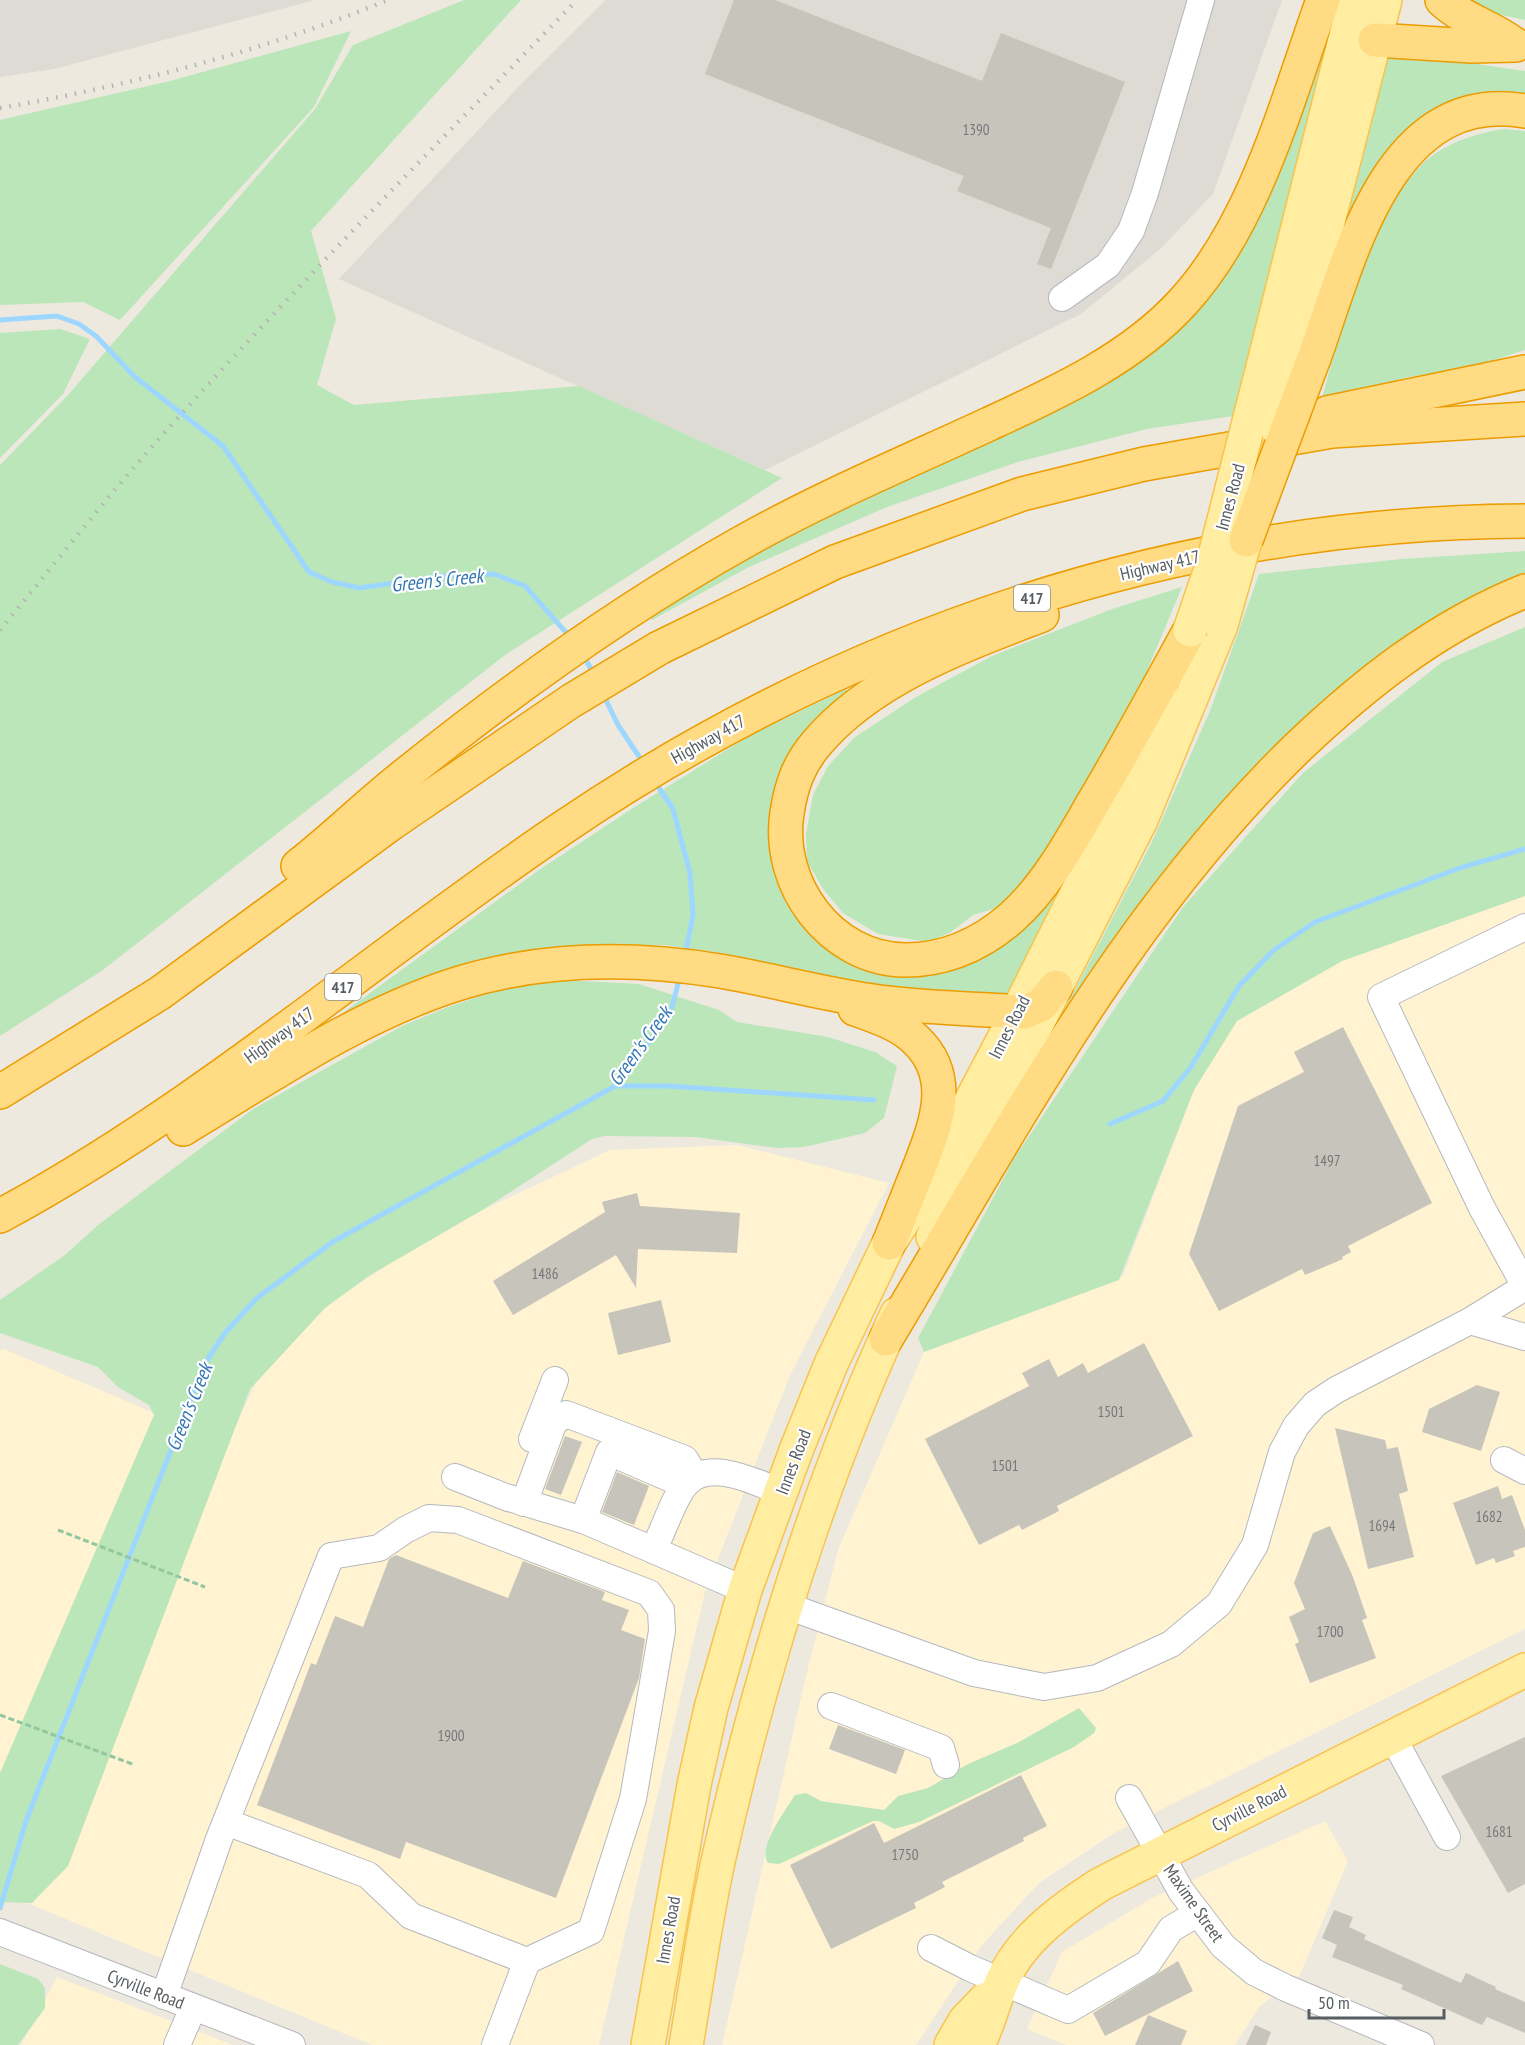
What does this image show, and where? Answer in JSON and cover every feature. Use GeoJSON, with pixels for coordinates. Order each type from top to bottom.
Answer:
{"type":"FeatureCollection","features":[{"type":"Feature","properties":{"kind":"highway"},"geometry":{"type":"LineString","coordinates":[[66,1053],[320,849],[403,777],[543,668],[597,630],[748,539],[1081,379],[1132,347],[1160,325],[1205,275],[1232,233],[1272,141],[1323,0]]}},
{"type":"Feature","properties":{"kind":"highway"},"geometry":{"type":"LineString","coordinates":[[1442,0],[1458,14],[1501,34],[1520,47]]}},
{"type":"Feature","properties":{"kind":"highway"},"geometry":{"type":"LineString","coordinates":[[1375,40],[1520,47]]}},
{"type":"Feature","properties":{"kind":"highway"},"geometry":{"type":"LineString","coordinates":[[1246,540],[1290,362],[1383,184],[1401,158],[1429,133],[1461,116],[1495,109],[1525,111]]}},
{"type":"Feature","properties":{"kind":"highway"},"geometry":{"type":"LineString","coordinates":[[881,544],[1015,485],[1084,464],[1525,372]]}},
{"type":"Feature","properties":{"kind":"highway"},"geometry":{"type":"LineString","coordinates":[[0,1092],[160,993],[392,823],[626,666],[762,595],[835,562],[1022,494],[1144,464],[1332,431],[1525,418]]}},
{"type":"Feature","properties":{"kind":"highway","name":"Highway 417"},"geometry":{"type":"LineString","coordinates":[[0,1216],[161,1120],[513,862],[615,793],[674,757],[835,673],[901,644],[1000,608],[1120,573],[1254,544],[1417,524],[1525,521]]}},
{"type":"Feature","properties":{"kind":"highway"},"geometry":{"type":"LineString","coordinates":[[1205,628],[1066,849],[1032,896],[997,929],[956,952],[942,956],[902,960],[860,949],[828,928],[809,909],[795,884],[786,857],[785,827],[792,784],[805,758],[825,734],[870,698],[911,673],[961,649],[1047,613],[1102,594],[1417,524]]}},
{"type":"Feature","properties":{"kind":"highway"},"geometry":{"type":"LineString","coordinates":[[886,1339],[1093,996],[1144,923],[1200,852],[1275,769],[1375,678],[1440,632],[1525,591]]}},
{"type":"Feature","properties":{"kind":"highway"},"geometry":{"type":"LineString","coordinates":[[0,1228],[33,1216],[73,1195],[286,1067],[411,1002],[461,983],[535,966],[602,960],[644,961],[720,971],[880,1002],[1025,1012],[1041,1005],[1056,987]]}},
{"type":"Feature","properties":{"kind":"highway"},"geometry":{"type":"LineString","coordinates":[[783,983],[869,1014],[905,1031],[921,1046],[935,1066],[941,1089],[938,1114],[889,1243]]}},
{"type":"Feature","properties":{"kind":"main road","name":"Innes Road"},"geometry":{"type":"LineString","coordinates":[[1290,362],[1336,75],[1355,0]]}},
{"type":"Feature","properties":{"kind":"main road","name":"Innes Road"},"geometry":{"type":"LineString","coordinates":[[686,2045],[718,1860],[750,1726],[819,1506],[886,1339],[973,1149],[1141,820],[1205,628],[1213,563],[1290,362],[1385,0]]}},
{"type":"Feature","properties":{"kind":"main road"},"geometry":{"type":"LineString","coordinates":[[1336,75],[1354,51],[1375,40]]}},
{"type":"Feature","properties":{"kind":"main road","name":"Innes Road"},"geometry":{"type":"LineString","coordinates":[[648,2045],[694,1785],[711,1708],[745,1590],[831,1364],[889,1243],[930,1179],[1092,863],[1246,540]]}},
{"type":"Feature","properties":{"kind":"main road"},"geometry":{"type":"LineString","coordinates":[[745,1590],[787,1606]]}},
{"type":"Feature","properties":{"kind":"main road","name":"Cyrville Road"},"geometry":{"type":"LineString","coordinates":[[951,2045],[965,2021],[1002,1982],[1035,1934],[1066,1907],[1101,1884],[1525,1670]]}},
{"type":"Feature","properties":{"kind":"main road","name":"Cyrville Road"},"geometry":{"type":"LineString","coordinates":[[978,2045],[1002,1982]]}},
{"type":"Feature","properties":{"kind":"street"},"geometry":{"type":"LineString","coordinates":[[1062,298],[1108,266],[1131,231],[1145,193],[1198,10]]}},
{"type":"Feature","properties":{"kind":"street"},"geometry":{"type":"LineString","coordinates":[[787,1606],[974,1673],[1044,1687],[1097,1678],[1171,1644],[1219,1604],[1255,1545],[1282,1452],[1301,1418],[1315,1404],[1336,1389],[1470,1321],[1525,1287],[1482,1208],[1381,997],[1525,927]]}},
{"type":"Feature","properties":{"kind":"street"},"geometry":{"type":"LineString","coordinates":[[1470,1321],[1525,1337]]}},
{"type":"Feature","properties":{"kind":"street"},"geometry":{"type":"LineString","coordinates":[[516,1501],[555,1380]]}},
{"type":"Feature","properties":{"kind":"street"},"geometry":{"type":"LineString","coordinates":[[516,1501],[554,1422],[566,1414],[607,1441],[690,1480],[720,1472],[781,1492]]}},
{"type":"Feature","properties":{"kind":"street"},"geometry":{"type":"LineString","coordinates":[[583,1520],[607,1441]]}},
{"type":"Feature","properties":{"kind":"street"},"geometry":{"type":"LineString","coordinates":[[455,1477],[516,1501],[583,1520],[745,1590]]}},
{"type":"Feature","properties":{"kind":"street"},"geometry":{"type":"LineString","coordinates":[[653,1550],[690,1480]]}},
{"type":"Feature","properties":{"kind":"street"},"geometry":{"type":"LineString","coordinates":[[164,1996],[226,1822],[331,1556],[379,1548],[405,1530],[429,1518],[458,1520],[649,1593],[661,1610],[660,1643],[633,1799],[591,1931],[527,1961],[495,2045]]}},
{"type":"Feature","properties":{"kind":"street"},"geometry":{"type":"LineString","coordinates":[[831,1706],[941,1748],[946,1765]]}},
{"type":"Feature","properties":{"kind":"street"},"geometry":{"type":"LineString","coordinates":[[1392,1736],[1447,1837]]}},
{"type":"Feature","properties":{"kind":"street","name":"Maxime Street"},"geometry":{"type":"LineString","coordinates":[[1129,1798],[1181,1891],[1223,1946],[1254,1972],[1421,2045]]}},
{"type":"Feature","properties":{"kind":"street"},"geometry":{"type":"LineString","coordinates":[[226,1822],[368,1875],[411,1916],[527,1961]]}},
{"type":"Feature","properties":{"kind":"street"},"geometry":{"type":"LineString","coordinates":[[931,1948],[1068,2010],[1148,1963],[1171,1929],[1198,1913]]}},
{"type":"Feature","properties":{"kind":"street","name":"Cyrville Road"},"geometry":{"type":"LineString","coordinates":[[0,1932],[292,2045]]}},
{"type":"Feature","properties":{"kind":"street"},"geometry":{"type":"LineString","coordinates":[[177,2045],[193,2008]]}},
{"type":"Feature","properties":{"kind":"path"},"geometry":{"type":"LineString","coordinates":[[58,1530],[205,1587]]}},
{"type":"Feature","properties":{"kind":"path"},"geometry":{"type":"LineString","coordinates":[[0,1714],[135,1765]]}},
{"type":"Feature","properties":{"kind":"shaded area"},"geometry":{"type":"Polygon","coordinates":[[[0,0],[315,0],[54,69],[0,77],[0,0]]]}},
{"type":"Feature","properties":{"kind":"shaded area"},"geometry":{"type":"Polygon","coordinates":[[[606,0],[1282,0],[1213,194],[1159,250],[1081,314],[765,470],[339,279],[525,80],[606,0]]]}},
{"type":"Feature","properties":{"kind":"shaded area"},"geometry":{"type":"Polygon","coordinates":[[[1525,896],[1525,1629],[1114,1833],[1039,1883],[982,1945],[916,2045],[722,2045],[806,1676],[838,1550],[924,1352],[1123,1276],[1194,1090],[1237,1021],[1342,961],[1525,896]]]}},
{"type":"Feature","properties":{"kind":"shaded area"},"geometry":{"type":"Polygon","coordinates":[[[737,1145],[889,1183],[791,1373],[705,1592],[599,2045],[372,2045],[0,1892],[0,1350],[4,1349],[227,1444],[275,1342],[430,1235],[610,1150],[737,1145]]]}},
{"type":"Feature","properties":{"kind":"shaded area"},"geometry":{"type":"Polygon","coordinates":[[[1325,1821],[1348,1861],[1300,1975],[1259,2007],[1235,2045],[1066,2045],[1027,2029],[1062,1952],[1154,1897],[1325,1821]]]}},
{"type":"Feature","properties":{"kind":"shaded area"},"geometry":{"type":"Polygon","coordinates":[[[57,1977],[233,2045],[21,2045],[57,1977]]]}},
{"type":"Feature","properties":{"kind":"green space"},"geometry":{"type":"Polygon","coordinates":[[[464,0],[521,0],[311,231],[336,319],[317,385],[354,405],[579,386],[782,478],[505,655],[103,970],[0,1036],[0,465],[68,395],[315,109],[353,45],[464,0]]]}},
{"type":"Feature","properties":{"kind":"green space"},"geometry":{"type":"Polygon","coordinates":[[[1459,0],[1525,0],[1525,20],[1475,9],[1459,0]]]}},
{"type":"Feature","properties":{"kind":"green space"},"geometry":{"type":"Polygon","coordinates":[[[1327,17],[1338,20],[1233,416],[1147,429],[1018,462],[887,507],[747,568],[652,620],[646,612],[1176,326],[1327,17]]]}},
{"type":"Feature","properties":{"kind":"green space"},"geometry":{"type":"Polygon","coordinates":[[[351,31],[314,107],[120,320],[83,302],[0,305],[0,120],[170,81],[351,31]]]}},
{"type":"Feature","properties":{"kind":"green space"},"geometry":{"type":"Polygon","coordinates":[[[1386,51],[1525,71],[1525,100],[1482,99],[1338,238],[1386,51]]]}},
{"type":"Feature","properties":{"kind":"green space"},"geometry":{"type":"Polygon","coordinates":[[[1504,129],[1525,131],[1525,350],[1473,367],[1409,377],[1322,399],[1350,303],[1380,230],[1397,198],[1416,171],[1436,153],[1469,137],[1504,129]]]}},
{"type":"Feature","properties":{"kind":"green space"},"geometry":{"type":"Polygon","coordinates":[[[60,329],[90,339],[63,394],[0,458],[0,333],[60,329]]]}},
{"type":"Feature","properties":{"kind":"green space"},"geometry":{"type":"Polygon","coordinates":[[[1525,551],[1525,584],[1409,641],[1055,1028],[1152,842],[1210,711],[1259,574],[1402,559],[1525,551]]]}},
{"type":"Feature","properties":{"kind":"green space"},"geometry":{"type":"Polygon","coordinates":[[[1182,587],[1139,690],[1048,853],[1004,906],[973,915],[951,932],[928,942],[878,934],[843,913],[823,889],[807,861],[806,834],[813,795],[828,766],[855,737],[916,697],[992,656],[1112,609],[1182,587]]]}},
{"type":"Feature","properties":{"kind":"green space"},"geometry":{"type":"Polygon","coordinates":[[[1525,627],[1525,896],[1342,961],[1237,1021],[1194,1090],[1119,1280],[924,1352],[918,1338],[1015,1157],[1183,907],[1303,773],[1442,662],[1525,627]]]}},
{"type":"Feature","properties":{"kind":"green space"},"geometry":{"type":"Polygon","coordinates":[[[846,689],[852,698],[827,716],[784,887],[899,972],[1066,874],[1029,966],[1011,997],[916,992],[837,981],[722,953],[663,945],[605,946],[300,1044],[539,870],[630,810],[749,736],[846,689]]]}},
{"type":"Feature","properties":{"kind":"green space"},"geometry":{"type":"Polygon","coordinates":[[[565,980],[639,984],[719,1010],[737,1022],[828,1037],[875,1052],[897,1066],[884,1118],[865,1133],[804,1147],[778,1148],[695,1137],[604,1136],[592,1139],[484,1209],[367,1277],[325,1308],[250,1389],[68,1866],[32,1903],[0,1902],[0,1773],[154,1415],[149,1405],[118,1387],[98,1367],[0,1333],[0,1300],[65,1255],[98,1225],[253,1109],[402,1026],[448,1007],[517,984],[565,980]]]}},
{"type":"Feature","properties":{"kind":"green space"},"geometry":{"type":"Polygon","coordinates":[[[1079,1708],[1096,1728],[1094,1733],[1074,1747],[919,1822],[894,1829],[879,1821],[873,1821],[779,1864],[768,1863],[766,1848],[769,1838],[795,1795],[806,1793],[821,1801],[884,1810],[898,1796],[928,1788],[968,1764],[1019,1742],[1079,1708]]]}},
{"type":"Feature","properties":{"kind":"green space"},"geometry":{"type":"Polygon","coordinates":[[[0,1964],[38,1979],[45,1988],[45,2008],[18,2045],[0,2045],[0,1964]]]}},
{"type":"Feature","properties":{"kind":"building"},"geometry":{"type":"Polygon","coordinates":[[[734,0],[775,0],[982,81],[1001,33],[1125,82],[1051,269],[1037,264],[1051,228],[957,191],[964,176],[705,74],[734,0]]]}},
{"type":"Feature","properties":{"kind":"building"},"geometry":{"type":"Polygon","coordinates":[[[1343,1027],[1432,1203],[1348,1246],[1351,1252],[1342,1257],[1343,1259],[1305,1275],[1302,1269],[1219,1311],[1189,1254],[1238,1106],[1304,1072],[1294,1052],[1343,1027]]]}},
{"type":"Feature","properties":{"kind":"building"},"geometry":{"type":"Polygon","coordinates":[[[637,1193],[640,1206],[740,1213],[737,1253],[638,1249],[636,1288],[616,1255],[513,1315],[493,1281],[605,1212],[602,1202],[637,1193]]]}},
{"type":"Feature","properties":{"kind":"building"},"geometry":{"type":"Polygon","coordinates":[[[661,1300],[671,1342],[618,1355],[608,1313],[661,1300]]]}},
{"type":"Feature","properties":{"kind":"building"},"geometry":{"type":"Polygon","coordinates":[[[1144,1343],[1193,1436],[1057,1506],[1059,1511],[1022,1530],[1019,1525],[979,1545],[925,1439],[1029,1386],[1022,1373],[1049,1359],[1058,1377],[1083,1363],[1088,1373],[1144,1343]]]}},
{"type":"Feature","properties":{"kind":"building"},"geometry":{"type":"Polygon","coordinates":[[[1477,1385],[1500,1392],[1481,1451],[1422,1432],[1429,1409],[1477,1385]]]}},
{"type":"Feature","properties":{"kind":"building"},"geometry":{"type":"Polygon","coordinates":[[[1335,1428],[1385,1440],[1387,1449],[1398,1447],[1408,1491],[1399,1494],[1414,1557],[1368,1569],[1335,1428]]]}},
{"type":"Feature","properties":{"kind":"building"},"geometry":{"type":"Polygon","coordinates":[[[565,1436],[582,1442],[561,1495],[545,1489],[565,1436]]]}},
{"type":"Feature","properties":{"kind":"building"},"geometry":{"type":"Polygon","coordinates":[[[617,1472],[649,1486],[634,1525],[602,1512],[617,1472]]]}},
{"type":"Feature","properties":{"kind":"building"},"geometry":{"type":"Polygon","coordinates":[[[1498,1486],[1502,1499],[1512,1495],[1525,1530],[1525,1547],[1513,1551],[1515,1556],[1496,1563],[1494,1558],[1476,1565],[1453,1503],[1498,1486]]]}},
{"type":"Feature","properties":{"kind":"building"},"geometry":{"type":"Polygon","coordinates":[[[1330,1526],[1353,1577],[1367,1618],[1362,1620],[1376,1658],[1310,1683],[1295,1644],[1299,1642],[1289,1617],[1305,1609],[1294,1583],[1313,1533],[1330,1526]]]}},
{"type":"Feature","properties":{"kind":"building"},"geometry":{"type":"Polygon","coordinates":[[[396,1555],[508,1598],[523,1561],[605,1592],[602,1600],[629,1610],[621,1630],[645,1639],[639,1678],[556,1898],[406,1842],[400,1859],[257,1805],[311,1663],[316,1665],[335,1616],[363,1627],[389,1559],[396,1555]]]}},
{"type":"Feature","properties":{"kind":"building"},"geometry":{"type":"Polygon","coordinates":[[[838,1725],[905,1750],[896,1774],[829,1749],[838,1725]]]}},
{"type":"Feature","properties":{"kind":"building"},"geometry":{"type":"Polygon","coordinates":[[[1525,1737],[1525,1884],[1508,1893],[1441,1776],[1525,1737]]]}},
{"type":"Feature","properties":{"kind":"building"},"geometry":{"type":"Polygon","coordinates":[[[1021,1775],[1047,1826],[1023,1838],[1024,1841],[942,1882],[945,1887],[914,1903],[916,1908],[831,1949],[790,1865],[874,1823],[884,1843],[1021,1775]]]}},
{"type":"Feature","properties":{"kind":"building"},"geometry":{"type":"Polygon","coordinates":[[[1334,1910],[1353,1917],[1349,1927],[1366,1935],[1364,1939],[1461,1983],[1466,1973],[1525,2002],[1525,2033],[1487,2017],[1482,2025],[1401,1989],[1403,1985],[1332,1957],[1337,1945],[1322,1938],[1334,1910]]]}},
{"type":"Feature","properties":{"kind":"building"},"geometry":{"type":"Polygon","coordinates":[[[1178,1961],[1193,1991],[1105,2036],[1093,2013],[1178,1961]]]}},
{"type":"Feature","properties":{"kind":"building"},"geometry":{"type":"Polygon","coordinates":[[[1148,2015],[1187,2031],[1181,2045],[1135,2045],[1148,2015]]]}},
{"type":"Feature","properties":{"kind":"building"},"geometry":{"type":"Polygon","coordinates":[[[1255,2025],[1271,2032],[1266,2045],[1246,2045],[1255,2025]]]}},
{"type":"Feature","properties":{"kind":"waterway","name":"Green's Creek"},"geometry":{"type":"LineString","coordinates":[[0,320],[57,316],[79,324],[96,336],[135,377],[223,446],[309,572],[332,582],[359,588],[444,576],[494,574],[525,586],[570,637]]}},
{"type":"Feature","properties":{"kind":"waterway","name":"Green's Creek"},"geometry":{"type":"LineString","coordinates":[[583,654],[594,675]]}},
{"type":"Feature","properties":{"kind":"waterway","name":"Green's Creek"},"geometry":{"type":"LineString","coordinates":[[603,694],[618,725],[644,764]]}},
{"type":"Feature","properties":{"kind":"waterway","name":"Green's Creek"},"geometry":{"type":"LineString","coordinates":[[655,782],[673,809],[690,873],[693,915],[685,956]]}},
{"type":"Feature","properties":{"kind":"waterway"},"geometry":{"type":"LineString","coordinates":[[1110,1124],[1163,1101],[1191,1067],[1239,986],[1274,950],[1315,922],[1460,868],[1525,849]]}},
{"type":"Feature","properties":{"kind":"waterway","name":"Green's Creek"},"geometry":{"type":"LineString","coordinates":[[0,1908],[26,1821],[205,1363],[225,1333],[257,1298],[334,1241],[615,1086],[650,1041],[672,1007],[680,976]]}},
{"type":"Feature","properties":{"kind":"waterway"},"geometry":{"type":"LineString","coordinates":[[615,1086],[669,1086],[874,1100]]}},
{"type":"Feature","properties":{"kind":"railway"},"geometry":{"type":"LineString","coordinates":[[0,108],[99,89],[245,51],[388,0]]}},
{"type":"Feature","properties":{"kind":"railway"},"geometry":{"type":"LineString","coordinates":[[0,630],[123,480],[216,376],[370,213],[577,0]]}}]}
